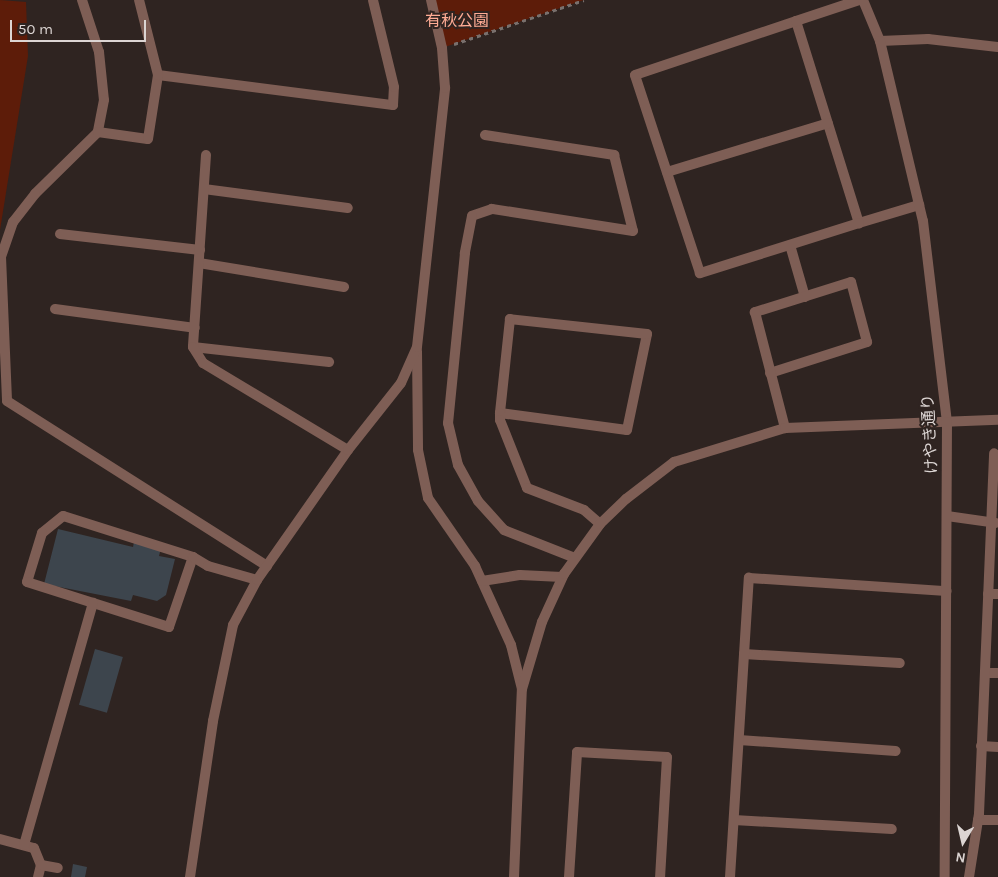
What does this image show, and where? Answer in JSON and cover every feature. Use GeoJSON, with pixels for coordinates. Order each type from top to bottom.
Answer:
{"type":"FeatureCollection","features":[{"type":"Feature","properties":{"kind":"street"},"geometry":{"type":"LineString","coordinates":[[82,0],[98,52],[104,100],[98,132],[36,194],[13,222],[1,257],[7,401],[267,566]]}},
{"type":"Feature","properties":{"kind":"street"},"geometry":{"type":"LineString","coordinates":[[98,132],[148,139],[158,75],[138,0]]}},
{"type":"Feature","properties":{"kind":"street"},"geometry":{"type":"LineString","coordinates":[[158,75],[393,106],[394,87],[373,0]]}},
{"type":"Feature","properties":{"kind":"street"},"geometry":{"type":"LineString","coordinates":[[431,0],[442,48],[445,88],[417,347],[418,450],[428,498],[482,581],[511,645],[522,689]]}},
{"type":"Feature","properties":{"kind":"street"},"geometry":{"type":"LineString","coordinates":[[859,0],[635,75],[700,273],[919,205]]}},
{"type":"Feature","properties":{"kind":"street","name":"けやき通り"},"geometry":{"type":"LineString","coordinates":[[863,0],[880,42],[919,205],[948,422],[945,877]]}},
{"type":"Feature","properties":{"kind":"street"},"geometry":{"type":"LineString","coordinates":[[796,21],[859,223]]}},
{"type":"Feature","properties":{"kind":"street"},"geometry":{"type":"LineString","coordinates":[[880,42],[928,39],[998,47]]}},
{"type":"Feature","properties":{"kind":"street"},"geometry":{"type":"LineString","coordinates":[[667,172],[828,123]]}},
{"type":"Feature","properties":{"kind":"street"},"geometry":{"type":"LineString","coordinates":[[485,135],[614,155],[634,232],[492,209],[472,216],[465,253],[448,423],[458,465],[478,501],[504,530],[575,558]]}},
{"type":"Feature","properties":{"kind":"street"},"geometry":{"type":"LineString","coordinates":[[206,156],[194,347],[203,363],[348,450]]}},
{"type":"Feature","properties":{"kind":"street"},"geometry":{"type":"LineString","coordinates":[[204,189],[348,208]]}},
{"type":"Feature","properties":{"kind":"street"},"geometry":{"type":"LineString","coordinates":[[60,234],[200,250]]}},
{"type":"Feature","properties":{"kind":"street"},"geometry":{"type":"LineString","coordinates":[[790,245],[805,297]]}},
{"type":"Feature","properties":{"kind":"street"},"geometry":{"type":"LineString","coordinates":[[199,263],[344,287]]}},
{"type":"Feature","properties":{"kind":"street"},"geometry":{"type":"LineString","coordinates":[[770,373],[867,342],[851,282],[755,312],[770,373],[784,428]]}},
{"type":"Feature","properties":{"kind":"street"},"geometry":{"type":"LineString","coordinates":[[55,309],[195,328]]}},
{"type":"Feature","properties":{"kind":"street"},"geometry":{"type":"LineString","coordinates":[[500,413],[627,430],[647,334],[510,319],[500,413],[500,420],[527,488],[584,510],[600,524]]}},
{"type":"Feature","properties":{"kind":"street"},"geometry":{"type":"LineString","coordinates":[[194,347],[329,362]]}},
{"type":"Feature","properties":{"kind":"street"},"geometry":{"type":"LineString","coordinates":[[190,877],[213,720],[233,625],[257,580],[348,450],[401,383],[417,347]]}},
{"type":"Feature","properties":{"kind":"street"},"geometry":{"type":"LineString","coordinates":[[514,877],[522,689],[542,622],[562,577],[600,524],[674,462],[784,428],[998,420]]}},
{"type":"Feature","properties":{"kind":"street"},"geometry":{"type":"LineString","coordinates":[[969,877],[978,820],[985,673],[993,594],[994,453]]}},
{"type":"Feature","properties":{"kind":"street"},"geometry":{"type":"LineString","coordinates":[[193,557],[169,627],[27,582],[42,533],[63,516],[193,557],[208,566],[257,580]]}},
{"type":"Feature","properties":{"kind":"street"},"geometry":{"type":"LineString","coordinates":[[947,516],[995,523]]}},
{"type":"Feature","properties":{"kind":"street"},"geometry":{"type":"LineString","coordinates":[[482,581],[520,575],[562,577]]}},
{"type":"Feature","properties":{"kind":"street"},"geometry":{"type":"LineString","coordinates":[[730,877],[749,578],[947,591]]}},
{"type":"Feature","properties":{"kind":"street"},"geometry":{"type":"LineString","coordinates":[[24,845],[92,603]]}},
{"type":"Feature","properties":{"kind":"street"},"geometry":{"type":"LineString","coordinates":[[744,654],[900,663]]}},
{"type":"Feature","properties":{"kind":"street"},"geometry":{"type":"LineString","coordinates":[[985,673],[998,673]]}},
{"type":"Feature","properties":{"kind":"street"},"geometry":{"type":"LineString","coordinates":[[739,740],[896,750]]}},
{"type":"Feature","properties":{"kind":"street"},"geometry":{"type":"LineString","coordinates":[[982,746],[998,747]]}},
{"type":"Feature","properties":{"kind":"street"},"geometry":{"type":"LineString","coordinates":[[569,877],[577,752],[666,757],[660,877]]}},
{"type":"Feature","properties":{"kind":"street"},"geometry":{"type":"LineString","coordinates":[[734,820],[892,829]]}},
{"type":"Feature","properties":{"kind":"street"},"geometry":{"type":"LineString","coordinates":[[978,820],[998,820]]}},
{"type":"Feature","properties":{"kind":"street"},"geometry":{"type":"LineString","coordinates":[[0,839],[34,848],[41,866],[38,877]]}},
{"type":"Feature","properties":{"kind":"street"},"geometry":{"type":"LineString","coordinates":[[41,866],[58,868]]}},
{"type":"Feature","properties":{"kind":"path"},"geometry":{"type":"LineString","coordinates":[[442,48],[584,0]]}},
{"type":"Feature","properties":{"kind":"green space"},"geometry":{"type":"Polygon","coordinates":[[[0,0],[26,2],[28,56],[0,230],[0,0]]]}},
{"type":"Feature","properties":{"kind":"green space","name":"有秋公園"},"geometry":{"type":"Polygon","coordinates":[[[430,0],[584,0],[442,48],[430,0]]]}},
{"type":"Feature","properties":{"kind":"building"},"geometry":{"type":"Polygon","coordinates":[[[58,529],[133,547],[134,542],[161,548],[159,556],[175,559],[166,595],[157,601],[133,595],[131,601],[44,584],[58,529]]]}},
{"type":"Feature","properties":{"kind":"building"},"geometry":{"type":"Polygon","coordinates":[[[95,649],[123,657],[107,713],[79,705],[95,649]]]}},
{"type":"Feature","properties":{"kind":"building"},"geometry":{"type":"Polygon","coordinates":[[[73,864],[87,867],[85,877],[71,877],[73,864]]]}}]}
